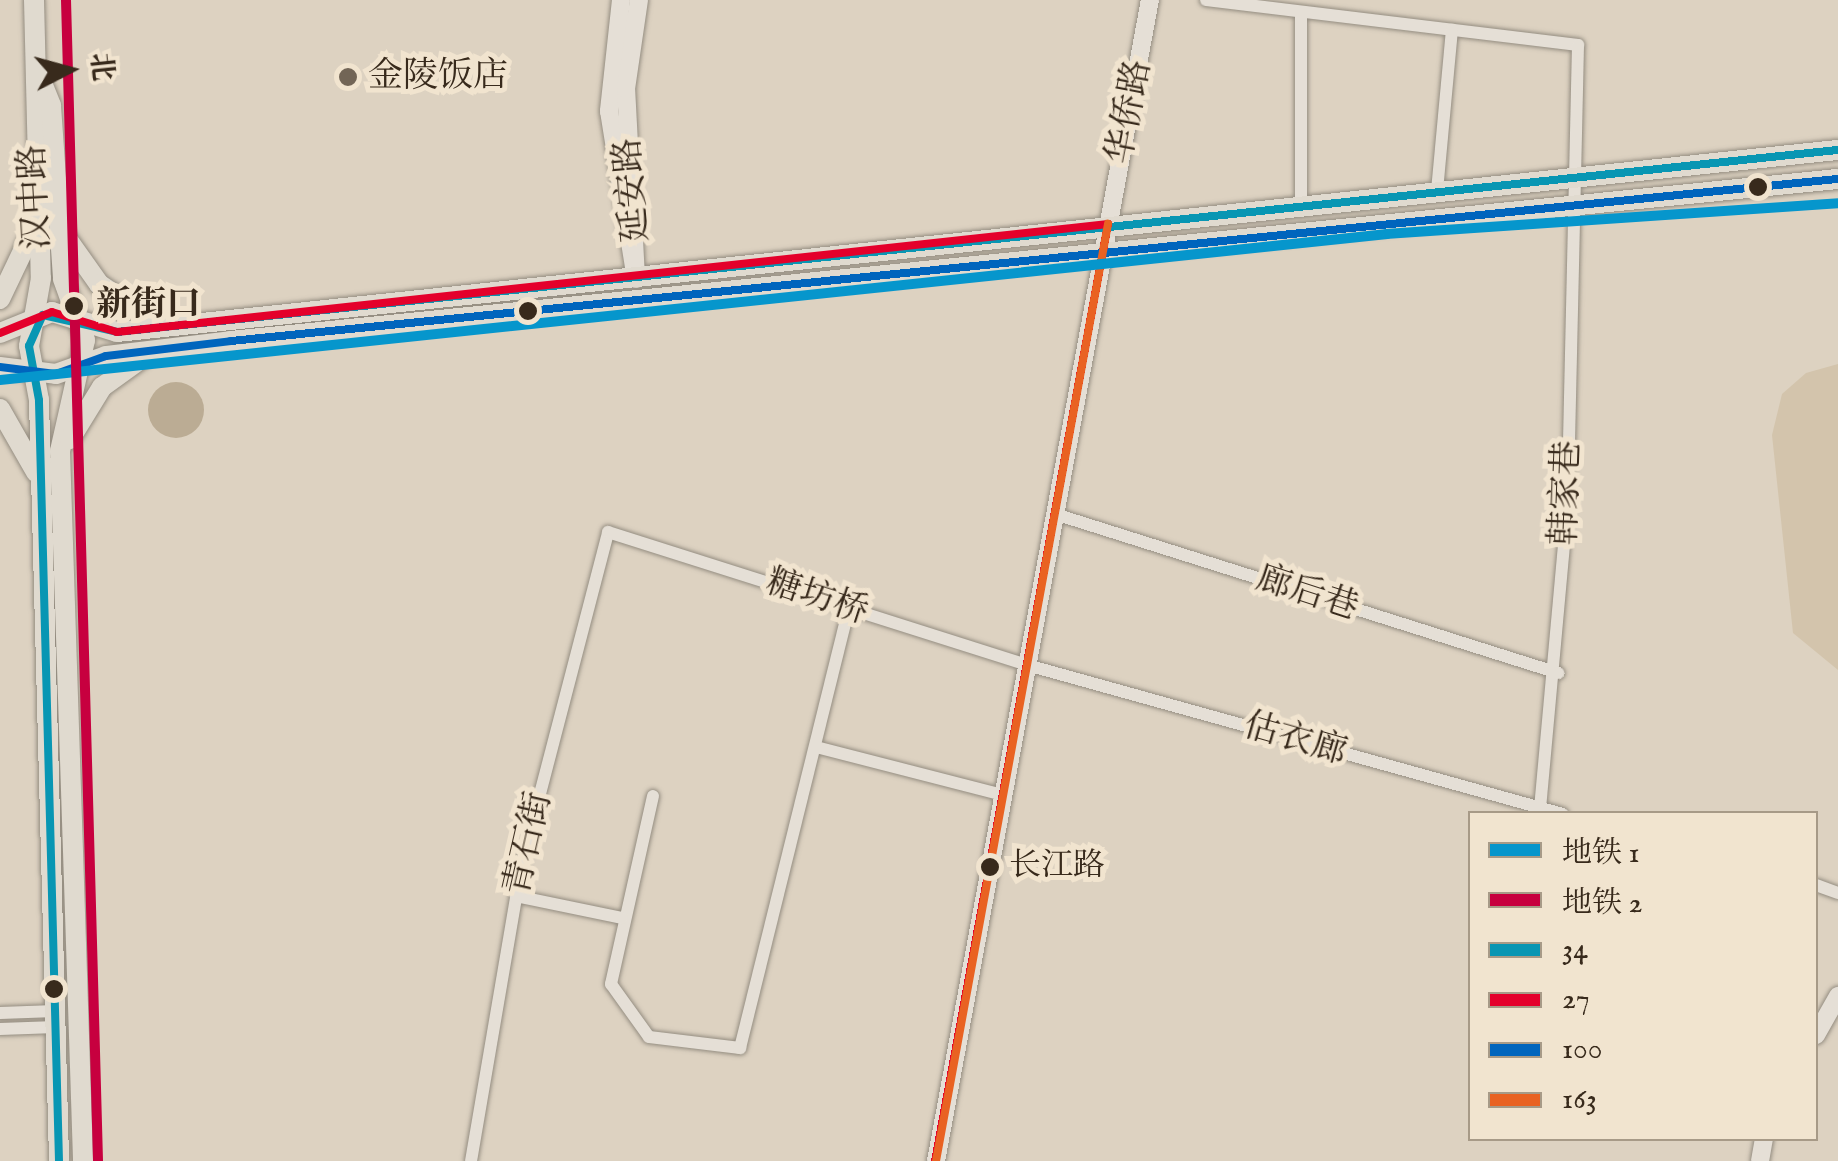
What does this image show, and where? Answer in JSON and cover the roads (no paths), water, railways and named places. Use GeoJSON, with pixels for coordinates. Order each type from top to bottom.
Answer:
{"type":"FeatureCollection","features":[{"type":"Feature","properties":{"kind":"main road","name":"汉中路"},"geometry":{"type":"LineString","coordinates":[[34,0],[38,72],[51,106],[47,214],[32,322],[34,372],[51,482]]}},
{"type":"Feature","properties":{"kind":"main road","name":"延安路"},"geometry":{"type":"LineString","coordinates":[[621,0],[609,110],[636,278]]}},
{"type":"Feature","properties":{"kind":"main road","name":"延安路"},"geometry":{"type":"LineString","coordinates":[[636,278],[626,90],[639,0]]}},
{"type":"Feature","properties":{"kind":"main road","name":"华侨路"},"geometry":{"type":"LineString","coordinates":[[1108,224],[1150,0]]}},
{"type":"Feature","properties":{"kind":"main road"},"geometry":{"type":"LineString","coordinates":[[0,367],[56,374],[170,338],[636,278],[1108,224],[1838,150]]}},
{"type":"Feature","properties":{"kind":"main road"},"geometry":{"type":"LineString","coordinates":[[0,333],[32,322],[76,315],[118,332],[170,338],[1102,255],[1838,179]]}},
{"type":"Feature","properties":{"kind":"main road","name":"汉中路"},"geometry":{"type":"LineString","coordinates":[[47,214],[85,340],[80,367]]}},
{"type":"Feature","properties":{"kind":"main road"},"geometry":{"type":"LineString","coordinates":[[0,298],[47,214],[85,271],[170,338]]}},
{"type":"Feature","properties":{"kind":"main road"},"geometry":{"type":"LineString","coordinates":[[936,1161],[1108,224]]}},
{"type":"Feature","properties":{"kind":"main road"},"geometry":{"type":"LineString","coordinates":[[83,1161],[51,482],[74,424],[102,387],[170,338]]}},
{"type":"Feature","properties":{"kind":"main road"},"geometry":{"type":"LineString","coordinates":[[60,1161],[55,1019],[51,482],[80,367]]}},
{"type":"Feature","properties":{"kind":"main road"},"geometry":{"type":"LineString","coordinates":[[0,409],[51,482]]}},
{"type":"Feature","properties":{"kind":"main road"},"geometry":{"type":"LineString","coordinates":[[1818,1031],[1838,996]]}},
{"type":"Feature","properties":{"kind":"street"},"geometry":{"type":"LineString","coordinates":[[1206,0],[1452,30],[1436,191]]}},
{"type":"Feature","properties":{"kind":"street"},"geometry":{"type":"LineString","coordinates":[[1301,12],[1301,206]]}},
{"type":"Feature","properties":{"kind":"street","name":"韩家巷"},"geometry":{"type":"LineString","coordinates":[[1452,30],[1578,46],[1558,674],[1540,808]]}},
{"type":"Feature","properties":{"kind":"street","name":"廊后巷"},"geometry":{"type":"LineString","coordinates":[[1055,514],[1558,674]]}},
{"type":"Feature","properties":{"kind":"street","name":"糖坊桥"},"geometry":{"type":"LineString","coordinates":[[608,532],[1027,664]]}},
{"type":"Feature","properties":{"kind":"street","name":"青石街"},"geometry":{"type":"LineString","coordinates":[[471,1161],[522,863],[608,532]]}},
{"type":"Feature","properties":{"kind":"street"},"geometry":{"type":"LineString","coordinates":[[652,796],[622,918],[611,984],[650,1037],[740,1048],[849,608]]}},
{"type":"Feature","properties":{"kind":"street","name":"估衣廊"},"geometry":{"type":"LineString","coordinates":[[1027,664],[1551,811]]}},
{"type":"Feature","properties":{"kind":"street"},"geometry":{"type":"LineString","coordinates":[[816,747],[1003,796]]}},
{"type":"Feature","properties":{"kind":"street"},"geometry":{"type":"LineString","coordinates":[[516,896],[622,918]]}},
{"type":"Feature","properties":{"kind":"street"},"geometry":{"type":"LineString","coordinates":[[0,1012],[55,1019]]}},
{"type":"Feature","properties":{"kind":"street"},"geometry":{"type":"LineString","coordinates":[[0,1029],[55,1019]]}},
{"type":"Feature","properties":{"kind":"metro line","name":"2"},"geometry":{"type":"LineString","coordinates":[[66,0],[98,1161]]}},
{"type":"Feature","properties":{"kind":"metro line","name":"1"},"geometry":{"type":"LineString","coordinates":[[0,380],[1387,234],[1838,203]]}},
{"type":"Feature","properties":{"kind":"place","name":"金陵饭店"},"geometry":{"type":"Point","coordinates":[348,77]}},
{"type":"Feature","properties":{"kind":"place","name":"新街口"},"geometry":{"type":"Point","coordinates":[74,306]}},
{"type":"Feature","properties":{"kind":"place","name":"长江路"},"geometry":{"type":"Point","coordinates":[990,867]}}]}
